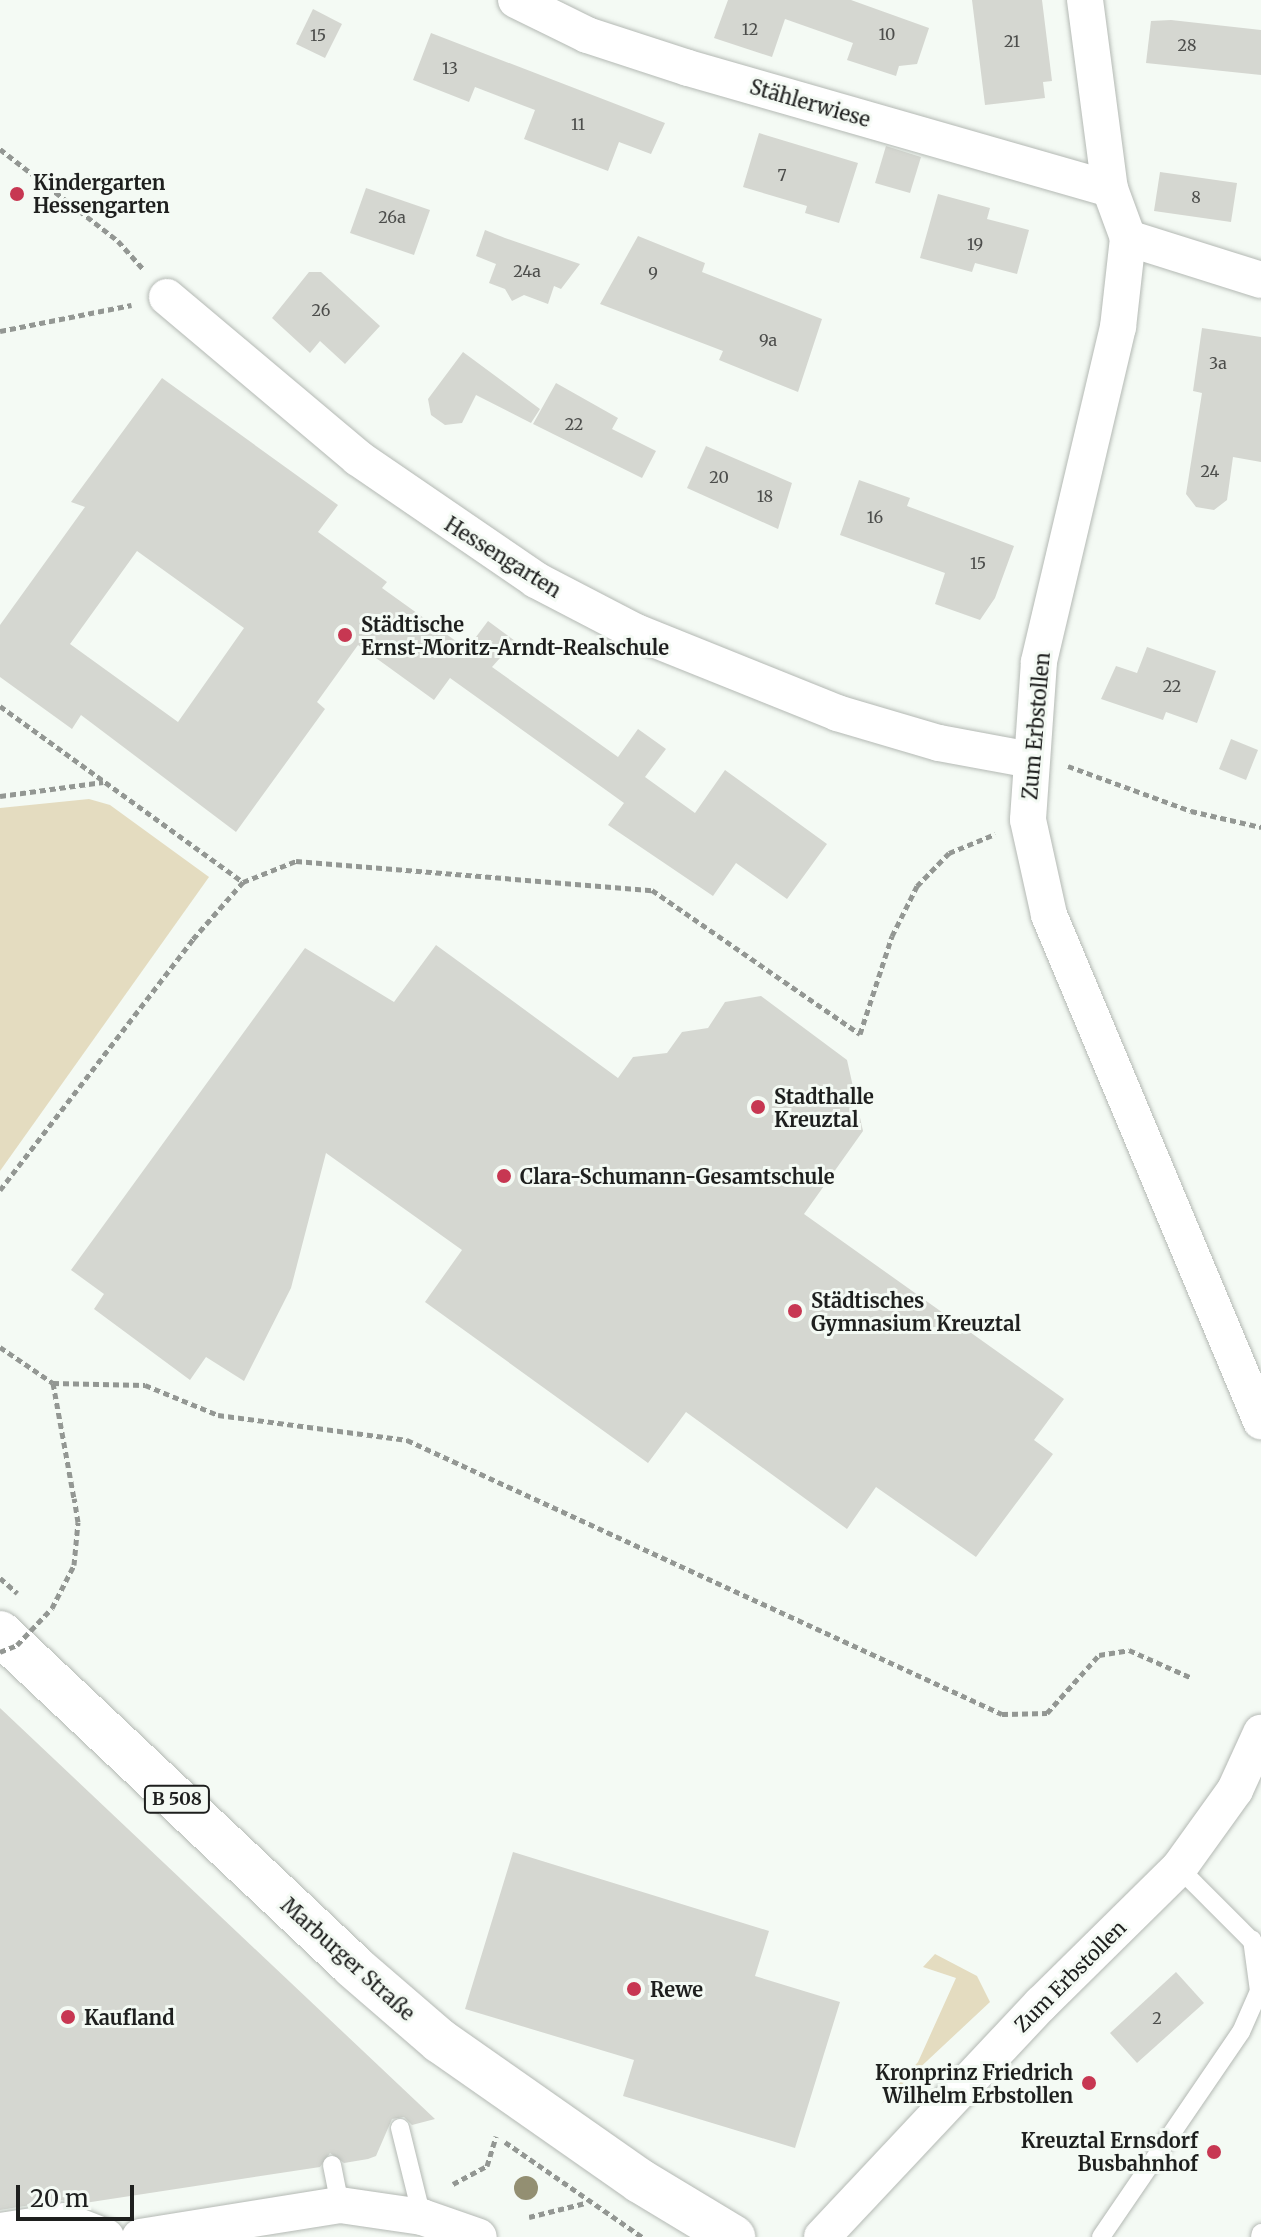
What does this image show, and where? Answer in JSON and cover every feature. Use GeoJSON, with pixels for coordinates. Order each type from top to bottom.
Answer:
{"type":"FeatureCollection","features":[{"type":"Feature","properties":{"kind":"main road","name":"Marburger Straße"},"geometry":{"type":"LineString","coordinates":[[0,1633],[353,1966],[440,2041],[535,2111],[733,2237]]}},
{"type":"Feature","properties":{"kind":"street","name":"Stählerwiese"},"geometry":{"type":"LineString","coordinates":[[516,0],[587,35],[688,68],[1110,189]]}},
{"type":"Feature","properties":{"kind":"street","name":"Zum Erbstollen"},"geometry":{"type":"LineString","coordinates":[[1085,0],[1110,189],[1128,238],[1118,327],[1039,662],[1028,820],[1049,915],[1261,1421]]}},
{"type":"Feature","properties":{"kind":"street"},"geometry":{"type":"LineString","coordinates":[[1128,238],[1261,280]]}},
{"type":"Feature","properties":{"kind":"street","name":"Hessengarten"},"geometry":{"type":"LineString","coordinates":[[167,297],[358,458],[536,580],[636,632],[837,713],[939,743],[1031,760]]}},
{"type":"Feature","properties":{"kind":"street","name":"Zum Erbstollen"},"geometry":{"type":"LineString","coordinates":[[822,2237],[1041,2004],[1179,1868],[1235,1790],[1261,1733]]}},
{"type":"Feature","properties":{"kind":"street"},"geometry":{"type":"LineString","coordinates":[[140,2237],[340,2205],[422,2217],[479,2237]]}},
{"type":"Feature","properties":{"kind":"street"},"geometry":{"type":"LineString","coordinates":[[0,2231],[65,2221],[106,2237]]}},
{"type":"Feature","properties":{"kind":"lane"},"geometry":{"type":"LineString","coordinates":[[1101,2237],[1241,2032],[1259,1991],[1257,1945],[1179,1868]]}},
{"type":"Feature","properties":{"kind":"lane"},"geometry":{"type":"LineString","coordinates":[[400,2128],[422,2217]]}},
{"type":"Feature","properties":{"kind":"lane"},"geometry":{"type":"LineString","coordinates":[[332,2165],[340,2205]]}},
{"type":"Feature","properties":{"kind":"path"},"geometry":{"type":"LineString","coordinates":[[0,149],[118,241],[167,297],[0,331]]}},
{"type":"Feature","properties":{"kind":"path"},"geometry":{"type":"LineString","coordinates":[[0,706],[243,882]]}},
{"type":"Feature","properties":{"kind":"path"},"geometry":{"type":"LineString","coordinates":[[1031,760],[1080,768],[1191,811],[1261,827]]}},
{"type":"Feature","properties":{"kind":"path"},"geometry":{"type":"LineString","coordinates":[[0,796],[104,781]]}},
{"type":"Feature","properties":{"kind":"path"},"geometry":{"type":"LineString","coordinates":[[0,1190],[193,939],[243,882],[296,861],[652,890],[860,1034],[892,936],[917,886],[949,853],[1028,820]]}},
{"type":"Feature","properties":{"kind":"path"},"geometry":{"type":"LineString","coordinates":[[0,1347],[53,1383],[145,1385],[218,1415],[407,1440],[1002,1714],[1047,1713],[1099,1655],[1114,1652],[1129,1650],[1192,1678]]}},
{"type":"Feature","properties":{"kind":"path"},"geometry":{"type":"LineString","coordinates":[[0,1652],[17,1645],[52,1608],[74,1565],[78,1522],[53,1383]]}},
{"type":"Feature","properties":{"kind":"path"},"geometry":{"type":"LineString","coordinates":[[453,2184],[487,2166],[496,2136]]}},
{"type":"Feature","properties":{"kind":"path"},"geometry":{"type":"LineString","coordinates":[[529,2217],[586,2203],[642,2237]]}},
{"type":"Feature","properties":{"kind":"shaded area"},"geometry":{"type":"Polygon","coordinates":[[[89,799],[110,805],[209,877],[0,1171],[0,808],[89,799]]]}},
{"type":"Feature","properties":{"kind":"shaded area"},"geometry":{"type":"Polygon","coordinates":[[[935,1954],[977,1976],[990,2002],[881,2104],[918,2062],[956,1978],[923,1967],[935,1954]]]}},
{"type":"Feature","properties":{"kind":"building"},"geometry":{"type":"Polygon","coordinates":[[[728,0],[851,0],[929,28],[917,64],[899,66],[896,76],[847,60],[853,43],[785,19],[772,57],[714,38],[728,0]]]}},
{"type":"Feature","properties":{"kind":"building"},"geometry":{"type":"Polygon","coordinates":[[[972,0],[1042,0],[1052,81],[1043,82],[1045,98],[985,105],[972,0]]]}},
{"type":"Feature","properties":{"kind":"building"},"geometry":{"type":"Polygon","coordinates":[[[313,9],[342,24],[325,58],[296,44],[313,9]]]}},
{"type":"Feature","properties":{"kind":"building"},"geometry":{"type":"Polygon","coordinates":[[[1171,20],[1261,30],[1261,75],[1146,63],[1151,21],[1171,20]]]}},
{"type":"Feature","properties":{"kind":"building"},"geometry":{"type":"Polygon","coordinates":[[[431,33],[665,123],[651,154],[619,142],[608,171],[524,139],[535,110],[475,87],[469,102],[413,80],[431,33]]]}},
{"type":"Feature","properties":{"kind":"building"},"geometry":{"type":"Polygon","coordinates":[[[759,133],[858,163],[839,223],[805,213],[807,206],[743,187],[759,133]]]}},
{"type":"Feature","properties":{"kind":"building"},"geometry":{"type":"Polygon","coordinates":[[[886,146],[921,157],[910,193],[875,183],[886,146]]]}},
{"type":"Feature","properties":{"kind":"building"},"geometry":{"type":"Polygon","coordinates":[[[1160,172],[1237,183],[1231,222],[1154,211],[1160,172]]]}},
{"type":"Feature","properties":{"kind":"building"},"geometry":{"type":"Polygon","coordinates":[[[366,188],[430,210],[414,255],[350,233],[366,188]]]}},
{"type":"Feature","properties":{"kind":"building"},"geometry":{"type":"Polygon","coordinates":[[[938,194],[990,208],[987,219],[1029,230],[1017,274],[975,263],[972,272],[920,258],[938,194]]]}},
{"type":"Feature","properties":{"kind":"building"},"geometry":{"type":"Polygon","coordinates":[[[485,230],[580,264],[561,289],[554,286],[548,304],[524,295],[512,301],[505,289],[489,283],[496,264],[476,256],[485,230]]]}},
{"type":"Feature","properties":{"kind":"building"},"geometry":{"type":"Polygon","coordinates":[[[638,236],[705,263],[702,272],[822,319],[798,392],[719,360],[723,351],[600,304],[638,236]]]}},
{"type":"Feature","properties":{"kind":"building"},"geometry":{"type":"Polygon","coordinates":[[[309,272],[321,272],[380,326],[345,364],[320,341],[310,353],[272,318],[309,272]]]}},
{"type":"Feature","properties":{"kind":"building"},"geometry":{"type":"Polygon","coordinates":[[[1202,328],[1261,337],[1261,462],[1233,457],[1227,500],[1214,510],[1196,507],[1186,494],[1202,393],[1193,391],[1202,328]]]}},
{"type":"Feature","properties":{"kind":"building"},"geometry":{"type":"Polygon","coordinates":[[[463,352],[540,409],[531,423],[476,395],[462,423],[445,425],[431,415],[428,399],[463,352]]]}},
{"type":"Feature","properties":{"kind":"building","name":"Städtische Ernst-Moritz-Arndt-Realschule"},"geometry":{"type":"Polygon","coordinates":[[[162,378],[338,505],[318,532],[387,582],[382,588],[467,649],[488,621],[515,641],[492,667],[618,757],[638,729],[666,749],[645,777],[695,813],[725,770],[827,844],[787,899],[736,863],[713,896],[608,825],[624,803],[450,678],[434,700],[358,645],[317,702],[325,709],[236,832],[81,715],[72,729],[0,677],[0,625],[85,507],[71,502],[162,378]],[[137,551],[70,644],[178,722],[244,628],[137,551]]]}},
{"type":"Feature","properties":{"kind":"building"},"geometry":{"type":"Polygon","coordinates":[[[556,383],[618,418],[612,429],[656,451],[642,478],[533,424],[556,383]]]}},
{"type":"Feature","properties":{"kind":"building"},"geometry":{"type":"Polygon","coordinates":[[[706,446],[792,483],[778,529],[687,488],[706,446]]]}},
{"type":"Feature","properties":{"kind":"building"},"geometry":{"type":"Polygon","coordinates":[[[859,480],[910,498],[907,506],[1014,546],[995,598],[980,620],[935,604],[945,573],[840,535],[859,480]]]}},
{"type":"Feature","properties":{"kind":"building"},"geometry":{"type":"Polygon","coordinates":[[[1147,647],[1216,671],[1197,723],[1166,712],[1163,720],[1101,699],[1116,666],[1137,673],[1147,647]]]}},
{"type":"Feature","properties":{"kind":"building"},"geometry":{"type":"Polygon","coordinates":[[[1231,739],[1258,750],[1246,780],[1219,769],[1231,739]]]}},
{"type":"Feature","properties":{"kind":"building"},"geometry":{"type":"Polygon","coordinates":[[[436,945],[618,1078],[633,1057],[667,1053],[682,1032],[708,1028],[725,1002],[761,996],[847,1060],[863,1131],[804,1214],[1064,1399],[1034,1440],[1053,1454],[976,1557],[876,1487],[847,1529],[686,1412],[648,1463],[425,1302],[462,1250],[326,1153],[291,1288],[244,1381],[206,1357],[190,1380],[94,1309],[104,1294],[71,1270],[305,948],[394,1002],[436,945]]]}},
{"type":"Feature","properties":{"kind":"building"},"geometry":{"type":"Polygon","coordinates":[[[0,1708],[435,2119],[412,2125],[404,2117],[392,2119],[376,2156],[368,2159],[344,2163],[330,2153],[320,2167],[78,2204],[62,2200],[0,2210],[0,1708]]]}},
{"type":"Feature","properties":{"kind":"building","name":"Rewe"},"geometry":{"type":"Polygon","coordinates":[[[513,1852],[769,1931],[755,1976],[840,2002],[795,2148],[623,2096],[634,2060],[465,2009],[513,1852]]]}},
{"type":"Feature","properties":{"kind":"building"},"geometry":{"type":"Polygon","coordinates":[[[1176,1972],[1204,2003],[1137,2063],[1110,2033],[1176,1972]]]}},
{"type":"Feature","properties":{"kind":"place","name":"Kindergarten Hessengarten"},"geometry":{"type":"Point","coordinates":[17,194]}},
{"type":"Feature","properties":{"kind":"place","name":"Städtische Ernst-Moritz-Arndt-Realschule"},"geometry":{"type":"Point","coordinates":[345,635]}},
{"type":"Feature","properties":{"kind":"place","name":"Stadthalle Kreuztal"},"geometry":{"type":"Point","coordinates":[758,1107]}},
{"type":"Feature","properties":{"kind":"place","name":"Clara-Schumann-Gesamtschule"},"geometry":{"type":"Point","coordinates":[504,1176]}},
{"type":"Feature","properties":{"kind":"place","name":"Städtisches Gymnasium Kreuztal"},"geometry":{"type":"Point","coordinates":[795,1311]}},
{"type":"Feature","properties":{"kind":"place","name":"Rewe"},"geometry":{"type":"Point","coordinates":[634,1989]}},
{"type":"Feature","properties":{"kind":"place","name":"Kaufland"},"geometry":{"type":"Point","coordinates":[68,2017]}},
{"type":"Feature","properties":{"kind":"place","name":"Kronprinz Friedrich Wilhelm Erbstollen"},"geometry":{"type":"Point","coordinates":[1089,2083]}},
{"type":"Feature","properties":{"kind":"place","name":"Kreuztal Ernsdorf Busbahnhof"},"geometry":{"type":"Point","coordinates":[1214,2152]}}]}
